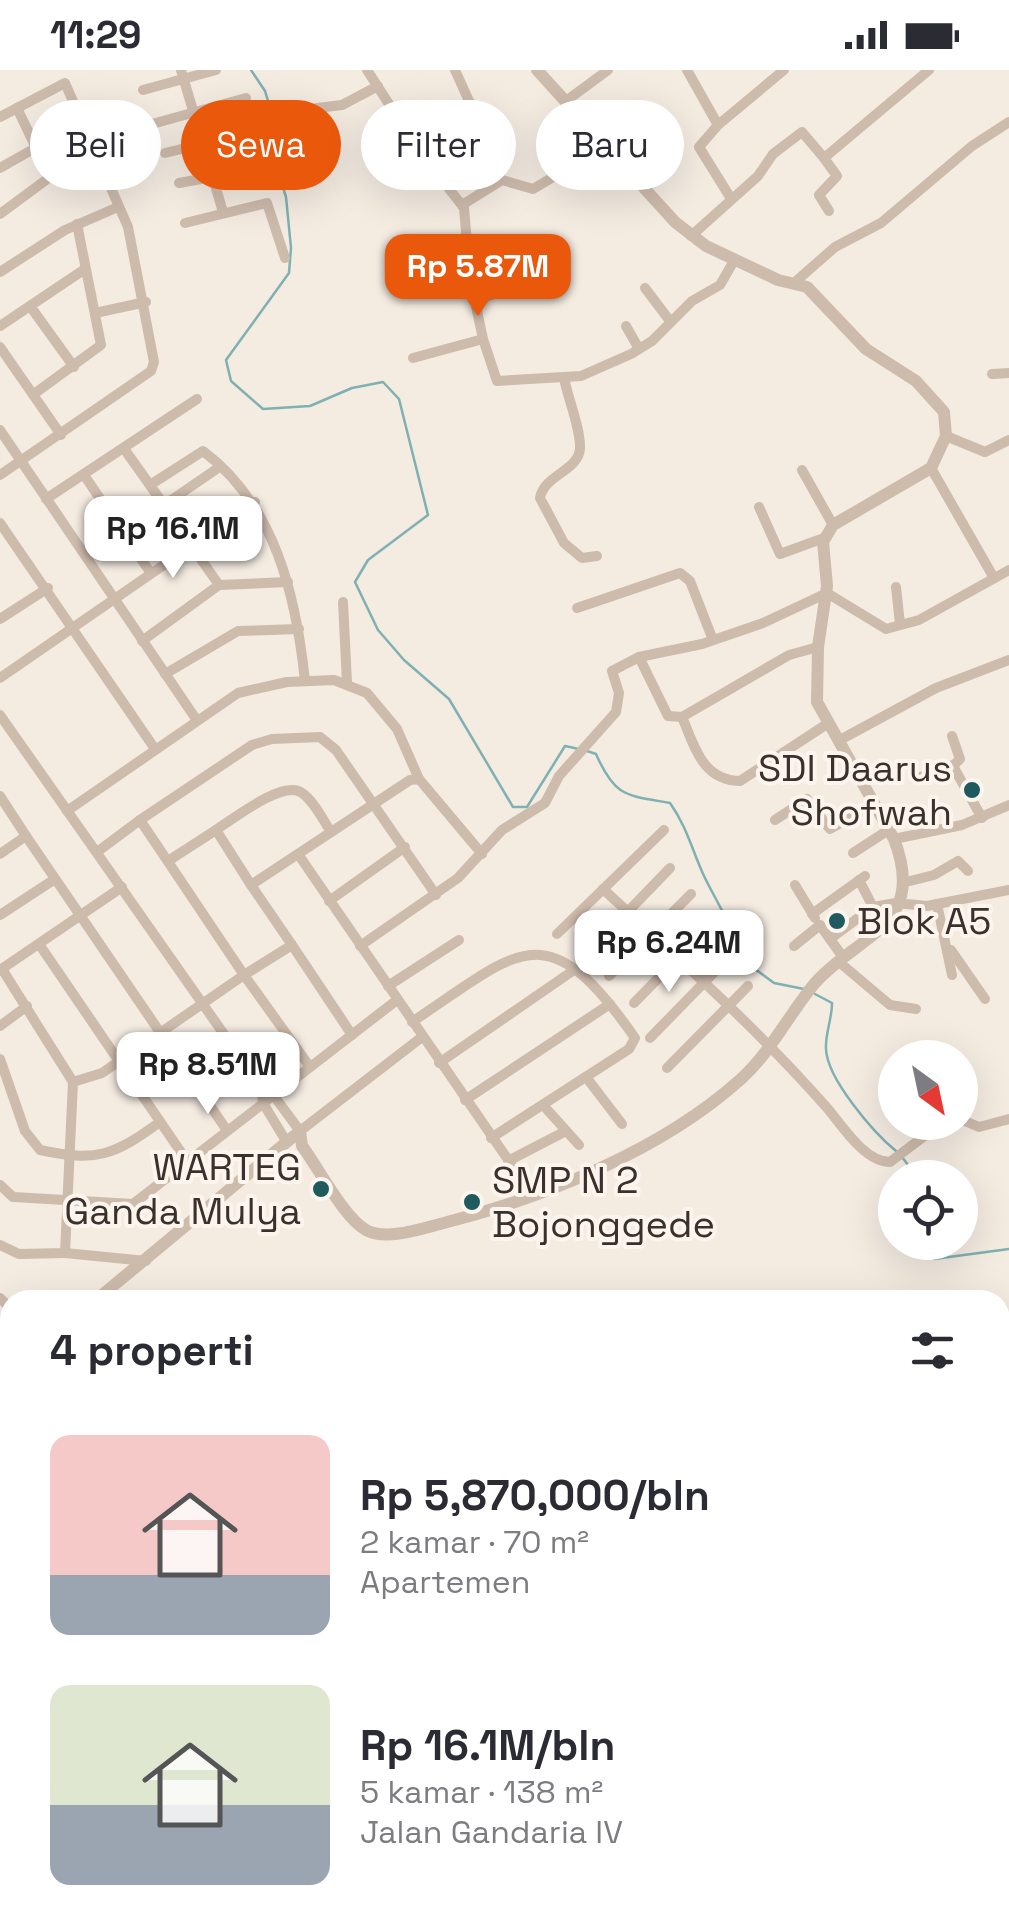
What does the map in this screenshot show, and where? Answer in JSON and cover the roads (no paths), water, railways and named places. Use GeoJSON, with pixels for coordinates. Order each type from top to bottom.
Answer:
{"type":"FeatureCollection","features":[{"type":"Feature","properties":{"kind":"street"},"geometry":{"type":"LineString","coordinates":[[143,90],[183,75],[216,70]]}},
{"type":"Feature","properties":{"kind":"street"},"geometry":{"type":"LineString","coordinates":[[367,70],[418,150],[462,204],[470,242],[473,300],[497,381],[580,376],[640,349],[670,321],[720,286],[735,259]]}},
{"type":"Feature","properties":{"kind":"street"},"geometry":{"type":"LineString","coordinates":[[455,70],[468,100]]}},
{"type":"Feature","properties":{"kind":"street"},"geometry":{"type":"LineString","coordinates":[[537,70],[565,100]]}},
{"type":"Feature","properties":{"kind":"street"},"geometry":{"type":"LineString","coordinates":[[567,100],[608,70]]}},
{"type":"Feature","properties":{"kind":"street"},"geometry":{"type":"LineString","coordinates":[[688,70],[718,124]]}},
{"type":"Feature","properties":{"kind":"street"},"geometry":{"type":"LineString","coordinates":[[730,197],[698,149],[718,124],[784,70]]}},
{"type":"Feature","properties":{"kind":"street"},"geometry":{"type":"LineString","coordinates":[[824,158],[929,70]]}},
{"type":"Feature","properties":{"kind":"street"},"geometry":{"type":"LineString","coordinates":[[183,75],[190,100]]}},
{"type":"Feature","properties":{"kind":"street"},"geometry":{"type":"LineString","coordinates":[[0,117],[65,83],[132,240],[146,302],[154,366],[0,475]]}},
{"type":"Feature","properties":{"kind":"street"},"geometry":{"type":"LineString","coordinates":[[341,105],[378,86]]}},
{"type":"Feature","properties":{"kind":"street"},"geometry":{"type":"LineString","coordinates":[[239,100],[246,98]]}},
{"type":"Feature","properties":{"kind":"street"},"geometry":{"type":"LineString","coordinates":[[17,108],[30,133]]}},
{"type":"Feature","properties":{"kind":"street"},"geometry":{"type":"LineString","coordinates":[[794,282],[835,247],[880,223],[1009,122]]}},
{"type":"Feature","properties":{"kind":"street"},"geometry":{"type":"LineString","coordinates":[[691,236],[730,197],[758,176],[773,154],[802,132],[837,177],[819,195],[829,211]]}},
{"type":"Feature","properties":{"kind":"street"},"geometry":{"type":"LineString","coordinates":[[165,153],[181,149]]}},
{"type":"Feature","properties":{"kind":"street"},"geometry":{"type":"LineString","coordinates":[[0,168],[30,151]]}},
{"type":"Feature","properties":{"kind":"street"},"geometry":{"type":"LineString","coordinates":[[462,204],[502,180],[536,186]]}},
{"type":"Feature","properties":{"kind":"street"},"geometry":{"type":"LineString","coordinates":[[0,214],[32,190]]}},
{"type":"Feature","properties":{"kind":"street"},"geometry":{"type":"LineString","coordinates":[[217,190],[223,212]]}},
{"type":"Feature","properties":{"kind":"street"},"geometry":{"type":"LineString","coordinates":[[643,190],[691,236],[821,297],[866,349],[916,381],[937,401],[948,424],[930,468],[833,525],[824,538],[780,554],[760,508]]}},
{"type":"Feature","properties":{"kind":"street"},"geometry":{"type":"LineString","coordinates":[[185,223],[267,202],[284,258]]}},
{"type":"Feature","properties":{"kind":"street"},"geometry":{"type":"LineString","coordinates":[[1,269],[77,224],[118,207]]}},
{"type":"Feature","properties":{"kind":"street"},"geometry":{"type":"LineString","coordinates":[[34,394],[100,349],[77,224]]}},
{"type":"Feature","properties":{"kind":"street"},"geometry":{"type":"LineString","coordinates":[[0,326],[84,269]]}},
{"type":"Feature","properties":{"kind":"street"},"geometry":{"type":"LineString","coordinates":[[473,300],[520,287]]}},
{"type":"Feature","properties":{"kind":"street"},"geometry":{"type":"LineString","coordinates":[[645,288],[670,321]]}},
{"type":"Feature","properties":{"kind":"street"},"geometry":{"type":"LineString","coordinates":[[95,313],[146,302]]}},
{"type":"Feature","properties":{"kind":"street"},"geometry":{"type":"LineString","coordinates":[[30,306],[74,367]]}},
{"type":"Feature","properties":{"kind":"street"},"geometry":{"type":"LineString","coordinates":[[626,326],[640,349]]}},
{"type":"Feature","properties":{"kind":"street"},"geometry":{"type":"LineString","coordinates":[[413,358],[483,339]]}},
{"type":"Feature","properties":{"kind":"street"},"geometry":{"type":"LineString","coordinates":[[0,347],[61,435]]}},
{"type":"Feature","properties":{"kind":"street"},"geometry":{"type":"LineString","coordinates":[[992,374],[1009,373]]}},
{"type":"Feature","properties":{"kind":"street"},"geometry":{"type":"LineString","coordinates":[[564,378],[580,449],[574,461],[543,486],[540,498],[564,543],[582,558],[597,556]]}},
{"type":"Feature","properties":{"kind":"street"},"geometry":{"type":"LineString","coordinates":[[46,498],[125,450],[197,398]]}},
{"type":"Feature","properties":{"kind":"street"},"geometry":{"type":"LineString","coordinates":[[0,430],[196,720]]}},
{"type":"Feature","properties":{"kind":"street"},"geometry":{"type":"LineString","coordinates":[[946,436],[985,452],[1009,440]]}},
{"type":"Feature","properties":{"kind":"street"},"geometry":{"type":"LineString","coordinates":[[125,450],[167,506],[218,468]]}},
{"type":"Feature","properties":{"kind":"street"},"geometry":{"type":"LineString","coordinates":[[150,485],[200,452],[206,452],[255,502],[288,582],[306,681]]}},
{"type":"Feature","properties":{"kind":"street"},"geometry":{"type":"LineString","coordinates":[[930,468],[994,578]]}},
{"type":"Feature","properties":{"kind":"street"},"geometry":{"type":"LineString","coordinates":[[802,470],[833,525]]}},
{"type":"Feature","properties":{"kind":"street"},"geometry":{"type":"LineString","coordinates":[[84,475],[150,572]]}},
{"type":"Feature","properties":{"kind":"street"},"geometry":{"type":"LineString","coordinates":[[0,678],[255,502]]}},
{"type":"Feature","properties":{"kind":"street"},"geometry":{"type":"LineString","coordinates":[[0,524],[156,748]]}},
{"type":"Feature","properties":{"kind":"street"},"geometry":{"type":"LineString","coordinates":[[261,1087],[275,1094],[356,1223],[378,1234],[416,1230],[533,1196],[611,1163],[736,1084],[815,983],[840,957],[880,933],[902,883],[903,861],[892,834],[817,702],[818,647],[827,593],[824,538]]}},
{"type":"Feature","properties":{"kind":"street"},"geometry":{"type":"LineString","coordinates":[[190,544],[219,585]]}},
{"type":"Feature","properties":{"kind":"street"},"geometry":{"type":"LineString","coordinates":[[827,593],[882,628],[919,620],[1009,570]]}},
{"type":"Feature","properties":{"kind":"street"},"geometry":{"type":"LineString","coordinates":[[578,608],[680,573],[690,580],[713,640]]}},
{"type":"Feature","properties":{"kind":"street"},"geometry":{"type":"LineString","coordinates":[[142,641],[219,585],[288,582]]}},
{"type":"Feature","properties":{"kind":"street"},"geometry":{"type":"LineString","coordinates":[[896,587],[900,624]]}},
{"type":"Feature","properties":{"kind":"street"},"geometry":{"type":"LineString","coordinates":[[2,614],[48,588]]}},
{"type":"Feature","properties":{"kind":"street"},"geometry":{"type":"LineString","coordinates":[[360,946],[436,895],[482,854],[502,830],[545,804],[574,758],[619,703],[612,671],[639,657],[713,640],[827,593]]}},
{"type":"Feature","properties":{"kind":"street"},"geometry":{"type":"LineString","coordinates":[[343,602],[347,683]]}},
{"type":"Feature","properties":{"kind":"street"},"geometry":{"type":"LineString","coordinates":[[165,674],[238,631],[299,629]]}},
{"type":"Feature","properties":{"kind":"street"},"geometry":{"type":"LineString","coordinates":[[639,657],[668,716],[682,717],[789,654],[818,647]]}},
{"type":"Feature","properties":{"kind":"street"},"geometry":{"type":"LineString","coordinates":[[838,741],[936,688],[1009,660]]}},
{"type":"Feature","properties":{"kind":"street"},"geometry":{"type":"LineString","coordinates":[[66,812],[238,693],[306,681],[347,683],[367,693],[397,729],[419,779],[482,854]]}},
{"type":"Feature","properties":{"kind":"street"},"geometry":{"type":"LineString","coordinates":[[0,714],[261,1087],[264,1104],[286,1140]]}},
{"type":"Feature","properties":{"kind":"street"},"geometry":{"type":"LineString","coordinates":[[682,717],[712,776],[740,781],[827,724]]}},
{"type":"Feature","properties":{"kind":"street"},"geometry":{"type":"LineString","coordinates":[[915,779],[960,759],[952,736]]}},
{"type":"Feature","properties":{"kind":"street"},"geometry":{"type":"LineString","coordinates":[[96,852],[252,746],[289,737],[326,740],[436,895]]}},
{"type":"Feature","properties":{"kind":"street"},"geometry":{"type":"LineString","coordinates":[[953,765],[982,818]]}},
{"type":"Feature","properties":{"kind":"street"},"geometry":{"type":"LineString","coordinates":[[250,885],[419,779]]}},
{"type":"Feature","properties":{"kind":"street"},"geometry":{"type":"LineString","coordinates":[[168,861],[272,795],[290,789],[307,797],[331,832]]}},
{"type":"Feature","properties":{"kind":"street"},"geometry":{"type":"LineString","coordinates":[[0,796],[226,1129]]}},
{"type":"Feature","properties":{"kind":"street"},"geometry":{"type":"LineString","coordinates":[[775,820],[808,799],[830,829],[876,804]]}},
{"type":"Feature","properties":{"kind":"street"},"geometry":{"type":"LineString","coordinates":[[853,853],[892,834],[982,818],[1009,805]]}},
{"type":"Feature","properties":{"kind":"street"},"geometry":{"type":"LineString","coordinates":[[140,820],[310,1066]]}},
{"type":"Feature","properties":{"kind":"street"},"geometry":{"type":"LineString","coordinates":[[216,830],[352,1035]]}},
{"type":"Feature","properties":{"kind":"street"},"geometry":{"type":"LineString","coordinates":[[557,934],[664,830]]}},
{"type":"Feature","properties":{"kind":"street"},"geometry":{"type":"LineString","coordinates":[[0,854],[26,836]]}},
{"type":"Feature","properties":{"kind":"street"},"geometry":{"type":"LineString","coordinates":[[329,901],[405,847]]}},
{"type":"Feature","properties":{"kind":"street"},"geometry":{"type":"LineString","coordinates":[[298,854],[533,1196]]}},
{"type":"Feature","properties":{"kind":"street"},"geometry":{"type":"LineString","coordinates":[[902,883],[934,874],[958,861],[968,871]]}},
{"type":"Feature","properties":{"kind":"street"},"geometry":{"type":"LineString","coordinates":[[587,954],[670,868]]}},
{"type":"Feature","properties":{"kind":"street"},"geometry":{"type":"LineString","coordinates":[[812,914],[862,878],[873,908]]}},
{"type":"Feature","properties":{"kind":"street"},"geometry":{"type":"LineString","coordinates":[[0,916],[55,880]]}},
{"type":"Feature","properties":{"kind":"street"},"geometry":{"type":"LineString","coordinates":[[794,885],[840,957],[890,1005],[916,1008]]}},
{"type":"Feature","properties":{"kind":"street"},"geometry":{"type":"LineString","coordinates":[[65,1253],[73,1082],[1,970],[122,887]]}},
{"type":"Feature","properties":{"kind":"street"},"geometry":{"type":"LineString","coordinates":[[603,889],[770,1044],[856,1142],[878,1160],[890,1162],[920,1140]]}},
{"type":"Feature","properties":{"kind":"street"},"geometry":{"type":"LineString","coordinates":[[830,939],[873,908],[896,903],[936,904],[1009,890]]}},
{"type":"Feature","properties":{"kind":"street"},"geometry":{"type":"LineString","coordinates":[[609,976],[692,894]]}},
{"type":"Feature","properties":{"kind":"street"},"geometry":{"type":"LineString","coordinates":[[936,904],[950,949],[952,975]]}},
{"type":"Feature","properties":{"kind":"street"},"geometry":{"type":"LineString","coordinates":[[634,1002],[716,919]]}},
{"type":"Feature","properties":{"kind":"street"},"geometry":{"type":"LineString","coordinates":[[794,946],[820,925]]}},
{"type":"Feature","properties":{"kind":"street"},"geometry":{"type":"LineString","coordinates":[[388,986],[458,940]]}},
{"type":"Feature","properties":{"kind":"street"},"geometry":{"type":"LineString","coordinates":[[39,944],[187,1161]]}},
{"type":"Feature","properties":{"kind":"street"},"geometry":{"type":"LineString","coordinates":[[73,1082],[120,1062],[292,945]]}},
{"type":"Feature","properties":{"kind":"street"},"geometry":{"type":"LineString","coordinates":[[950,949],[984,999]]}},
{"type":"Feature","properties":{"kind":"street"},"geometry":{"type":"LineString","coordinates":[[412,1022],[512,957],[549,956],[574,970],[610,1004],[634,1038],[629,1048],[491,1138]]}},
{"type":"Feature","properties":{"kind":"street"},"geometry":{"type":"LineString","coordinates":[[650,1038],[729,958]]}},
{"type":"Feature","properties":{"kind":"street"},"geometry":{"type":"LineString","coordinates":[[440,1062],[574,970]]}},
{"type":"Feature","properties":{"kind":"street"},"geometry":{"type":"LineString","coordinates":[[668,1068],[748,986]]}},
{"type":"Feature","properties":{"kind":"street"},"geometry":{"type":"LineString","coordinates":[[0,1185],[13,1197],[133,1204],[397,1000]]}},
{"type":"Feature","properties":{"kind":"street"},"geometry":{"type":"LineString","coordinates":[[465,1100],[610,1004]]}},
{"type":"Feature","properties":{"kind":"street"},"geometry":{"type":"LineString","coordinates":[[0,1026],[27,1006]]}},
{"type":"Feature","properties":{"kind":"street"},"geometry":{"type":"LineString","coordinates":[[109,1290],[286,1140],[301,1138],[422,1036]]}},
{"type":"Feature","properties":{"kind":"street"},"geometry":{"type":"LineString","coordinates":[[0,1059],[28,1138],[40,1150],[71,1156],[118,1152],[160,1122]]}},
{"type":"Feature","properties":{"kind":"street"},"geometry":{"type":"LineString","coordinates":[[586,1078],[622,1124]]}},
{"type":"Feature","properties":{"kind":"street"},"geometry":{"type":"LineString","coordinates":[[542,1105],[578,1145]]}},
{"type":"Feature","properties":{"kind":"street"},"geometry":{"type":"LineString","coordinates":[[978,1127],[1009,1119]]}},
{"type":"Feature","properties":{"kind":"street"},"geometry":{"type":"LineString","coordinates":[[508,1161],[566,1131]]}},
{"type":"Feature","properties":{"kind":"street"},"geometry":{"type":"LineString","coordinates":[[0,1244],[19,1254],[65,1253],[146,1261]]}},
{"type":"Feature","properties":{"kind":"waterway"},"geometry":{"type":"LineString","coordinates":[[251,70],[265,91],[278,133],[276,166],[286,197],[291,248],[289,273],[226,360],[231,381],[263,409],[310,406],[352,388],[383,382],[399,399],[428,515],[368,560],[355,582],[378,630],[404,660],[449,699],[513,807],[527,807],[565,746],[579,749]]}},
{"type":"Feature","properties":{"kind":"waterway"},"geometry":{"type":"LineString","coordinates":[[587,751],[596,754],[609,779],[623,792],[670,803],[729,925],[739,957],[774,983],[804,989]]}},
{"type":"Feature","properties":{"kind":"waterway"},"geometry":{"type":"LineString","coordinates":[[815,994],[832,1003],[826,1049],[834,1075],[864,1119],[896,1151]]}},
{"type":"Feature","properties":{"kind":"waterway"},"geometry":{"type":"LineString","coordinates":[[978,1253],[1009,1249]]}},
{"type":"Feature","properties":{"kind":"place","name":"SDI Daarus Shofwah"},"geometry":{"type":"Point","coordinates":[972,790]}},
{"type":"Feature","properties":{"kind":"place","name":"Blok A5"},"geometry":{"type":"Point","coordinates":[837,921]}},
{"type":"Feature","properties":{"kind":"place","name":"WARTEG Ganda Mulya"},"geometry":{"type":"Point","coordinates":[321,1189]}},
{"type":"Feature","properties":{"kind":"place","name":"SMP N 2 Bojonggede"},"geometry":{"type":"Point","coordinates":[472,1202]}}]}
